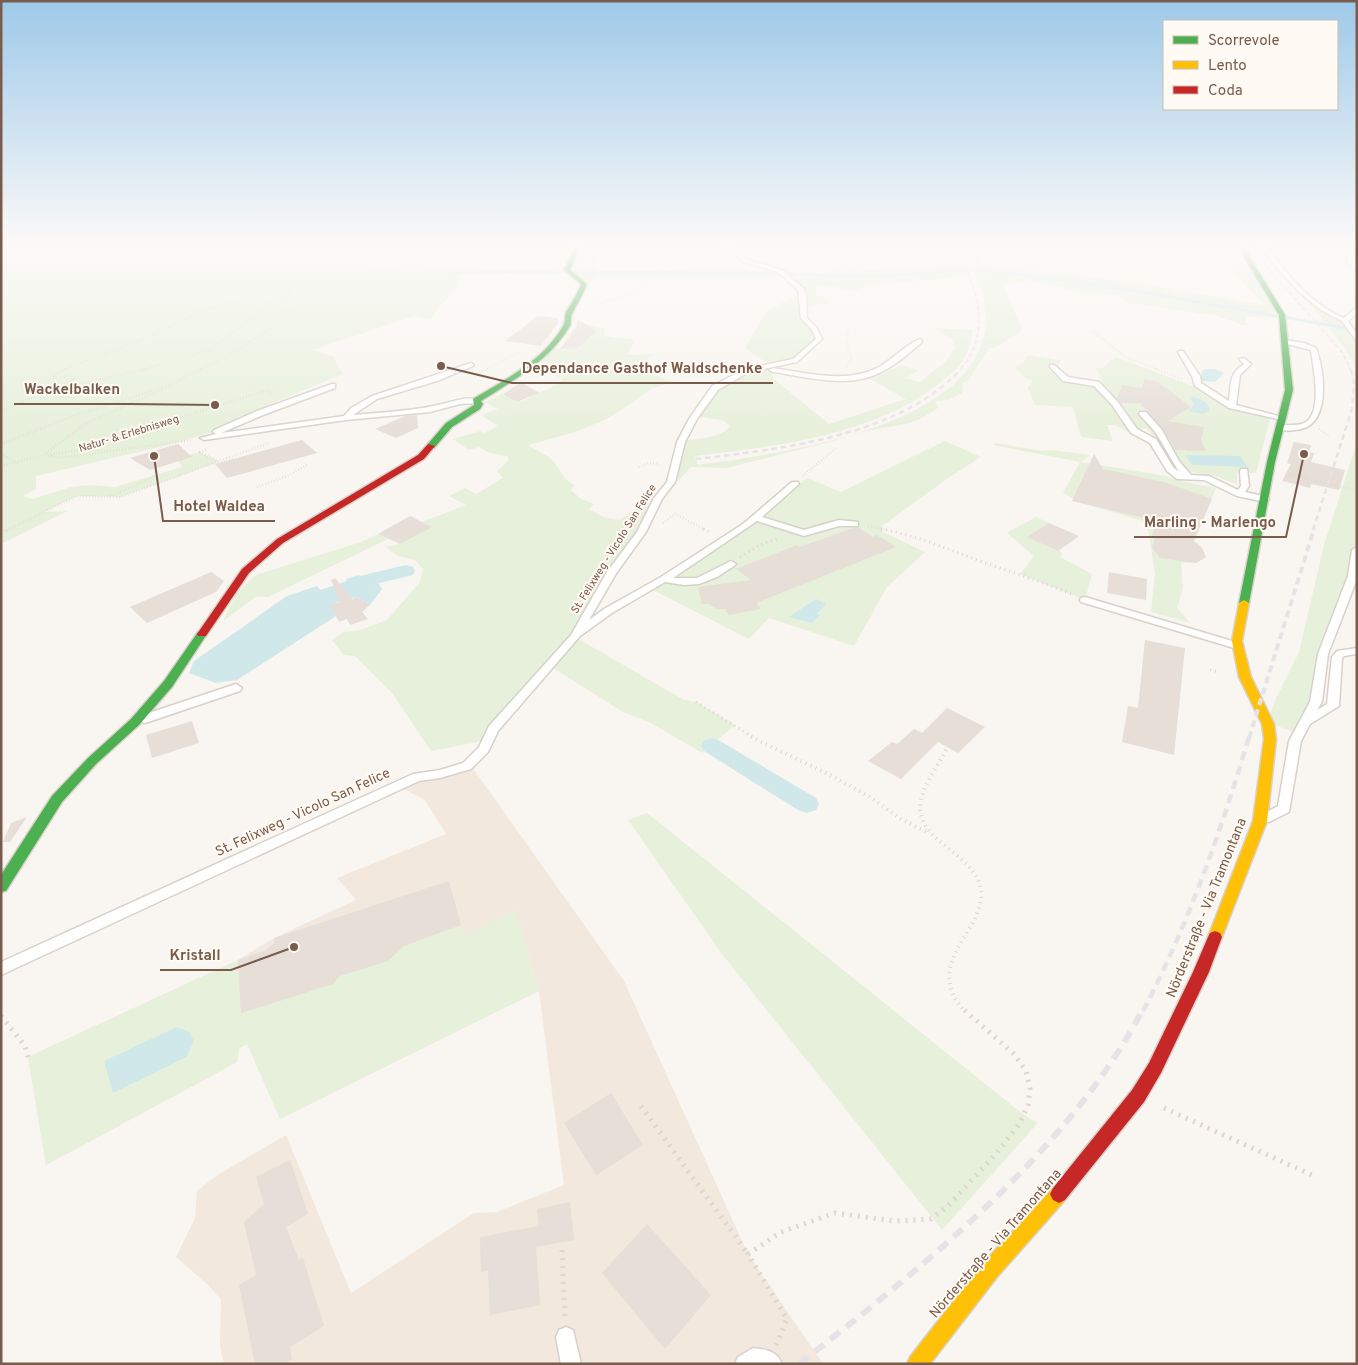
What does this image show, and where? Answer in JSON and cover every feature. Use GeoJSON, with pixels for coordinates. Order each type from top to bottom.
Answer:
{"type":"FeatureCollection","features":[{"type":"Feature","properties":{"kind":"street"},"geometry":{"type":"LineString","coordinates":[[1,886],[57,799],[92,761],[135,722],[168,684],[230,590],[251,565],[306,524],[421,457],[449,424],[477,407],[479,404],[476,400],[503,386],[527,369],[552,347],[568,324],[568,314],[570,311]]}},
{"type":"Feature","properties":{"kind":"street","name":"Nörderstraße - Via Tramontana"},"geometry":{"type":"LineString","coordinates":[[917,1364],[990,1270],[1066,1187],[1138,1096],[1155,1068],[1201,972],[1260,821],[1270,739],[1268,724],[1245,677],[1237,641],[1288,390],[1282,317],[1278,311]]}},
{"type":"Feature","properties":{"kind":"lane","name":"St. Felixweg - Vicolo San Felice"},"geometry":{"type":"LineString","coordinates":[[1,969],[417,777],[440,774],[467,766],[484,749],[493,730],[575,636],[612,572],[641,532],[658,498],[671,482],[681,442],[707,398],[721,384],[747,370],[794,361],[820,339],[815,329],[804,318],[804,311]]}},
{"type":"Feature","properties":{"kind":"lane"},"geometry":{"type":"LineString","coordinates":[[1325,311],[1328,314],[1344,320],[1357,340]]}},
{"type":"Feature","properties":{"kind":"lane"},"geometry":{"type":"LineString","coordinates":[[1344,320],[1356,311]]}},
{"type":"Feature","properties":{"kind":"lane"},"geometry":{"type":"LineString","coordinates":[[760,367],[830,376],[865,376],[895,361],[920,341]]}},
{"type":"Feature","properties":{"kind":"lane"},"geometry":{"type":"LineString","coordinates":[[1181,352],[1196,376],[1198,384],[1232,406],[1281,423],[1294,430],[1310,423],[1316,418],[1319,396],[1314,349],[1304,345],[1285,342]]}},
{"type":"Feature","properties":{"kind":"lane"},"geometry":{"type":"LineString","coordinates":[[1232,406],[1236,375],[1248,364],[1242,359]]}},
{"type":"Feature","properties":{"kind":"lane"},"geometry":{"type":"LineString","coordinates":[[346,418],[353,409],[406,385],[434,379],[471,365]]}},
{"type":"Feature","properties":{"kind":"lane"},"geometry":{"type":"LineString","coordinates":[[1052,366],[1066,379],[1096,384],[1115,404],[1134,431],[1152,441],[1170,469],[1180,477],[1206,478],[1217,481],[1240,494],[1265,498]]}},
{"type":"Feature","properties":{"kind":"lane"},"geometry":{"type":"LineString","coordinates":[[204,438],[260,413],[332,386]]}},
{"type":"Feature","properties":{"kind":"lane"},"geometry":{"type":"LineString","coordinates":[[204,438],[346,418],[430,410],[476,400]]}},
{"type":"Feature","properties":{"kind":"lane"},"geometry":{"type":"LineString","coordinates":[[1143,414],[1159,433],[1181,470],[1188,476]]}},
{"type":"Feature","properties":{"kind":"lane"},"geometry":{"type":"LineString","coordinates":[[1240,494],[1245,486],[1244,471]]}},
{"type":"Feature","properties":{"kind":"lane","name":"St. Felixweg - Vicolo San Felice"},"geometry":{"type":"LineString","coordinates":[[575,636],[608,611],[726,540],[746,526],[796,484]]}},
{"type":"Feature","properties":{"kind":"lane"},"geometry":{"type":"LineString","coordinates":[[755,518],[804,533],[839,523],[856,524]]}},
{"type":"Feature","properties":{"kind":"lane"},"geometry":{"type":"LineString","coordinates":[[1260,821],[1284,809],[1294,741],[1316,702],[1323,654],[1353,576],[1357,550]]}},
{"type":"Feature","properties":{"kind":"lane"},"geometry":{"type":"LineString","coordinates":[[664,579],[685,583],[705,581],[731,564]]}},
{"type":"Feature","properties":{"kind":"lane"},"geometry":{"type":"LineString","coordinates":[[1085,600],[1238,646]]}},
{"type":"Feature","properties":{"kind":"lane"},"geometry":{"type":"LineString","coordinates":[[1306,721],[1333,706],[1337,657],[1340,653],[1357,651]]}},
{"type":"Feature","properties":{"kind":"lane"},"geometry":{"type":"LineString","coordinates":[[135,722],[236,688]]}},
{"type":"Feature","properties":{"kind":"lane"},"geometry":{"type":"LineString","coordinates":[[566,1337],[571,1364]]}},
{"type":"Feature","properties":{"kind":"lane"},"geometry":{"type":"LineString","coordinates":[[745,1364],[753,1358],[770,1362]]}},
{"type":"Feature","properties":{"kind":"path"},"geometry":{"type":"LineString","coordinates":[[48,391],[75,379],[52,377],[62,370],[139,341],[201,311]]}},
{"type":"Feature","properties":{"kind":"path"},"geometry":{"type":"LineString","coordinates":[[1,411],[20,400],[48,391],[151,368],[210,350],[262,311]]}},
{"type":"Feature","properties":{"kind":"path"},"geometry":{"type":"LineString","coordinates":[[44,455],[85,424],[142,400],[230,354],[296,313],[278,314],[285,311]]}},
{"type":"Feature","properties":{"kind":"path"},"geometry":{"type":"LineString","coordinates":[[568,324],[581,311]]}},
{"type":"Feature","properties":{"kind":"path"},"geometry":{"type":"LineString","coordinates":[[830,376],[841,373],[852,358],[846,340],[849,325]]}},
{"type":"Feature","properties":{"kind":"path"},"geometry":{"type":"LineString","coordinates":[[1093,331],[1125,357],[1202,386]]}},
{"type":"Feature","properties":{"kind":"path"},"geometry":{"type":"LineString","coordinates":[[1,444],[76,415],[170,385]]}},
{"type":"Feature","properties":{"kind":"path","name":"Natur- & Erlebnisweg"},"geometry":{"type":"LineString","coordinates":[[1,466],[44,455],[75,451],[268,390],[272,392],[266,398]]}},
{"type":"Feature","properties":{"kind":"path"},"geometry":{"type":"LineString","coordinates":[[44,455],[59,458],[204,438]]}},
{"type":"Feature","properties":{"kind":"path"},"geometry":{"type":"LineString","coordinates":[[1,533],[77,496],[95,495],[104,498],[126,495],[272,442]]}},
{"type":"Feature","properties":{"kind":"path"},"geometry":{"type":"LineString","coordinates":[[796,484],[836,448]]}},
{"type":"Feature","properties":{"kind":"path"},"geometry":{"type":"LineString","coordinates":[[1,454],[18,463]]}},
{"type":"Feature","properties":{"kind":"path"},"geometry":{"type":"LineString","coordinates":[[257,487],[290,475],[308,464]]}},
{"type":"Feature","properties":{"kind":"path"},"geometry":{"type":"LineString","coordinates":[[1308,476],[1290,471],[1288,475],[1357,490]]}},
{"type":"Feature","properties":{"kind":"path"},"geometry":{"type":"LineString","coordinates":[[1337,486],[1341,473]]}},
{"type":"Feature","properties":{"kind":"path"},"geometry":{"type":"LineString","coordinates":[[104,498],[122,492],[154,476]]}},
{"type":"Feature","properties":{"kind":"path"},"geometry":{"type":"LineString","coordinates":[[641,532],[654,529],[675,514],[726,540]]}},
{"type":"Feature","properties":{"kind":"path"},"geometry":{"type":"LineString","coordinates":[[867,526],[909,534],[994,566],[1036,579],[1085,600]]}},
{"type":"Feature","properties":{"kind":"path"},"geometry":{"type":"LineString","coordinates":[[731,564],[762,544],[804,533]]}},
{"type":"Feature","properties":{"kind":"path"},"geometry":{"type":"LineString","coordinates":[[1210,670],[1223,673]]}},
{"type":"Feature","properties":{"kind":"path"},"geometry":{"type":"LineString","coordinates":[[696,702],[735,724],[746,735],[779,749],[870,797],[901,819],[932,834],[966,861],[974,871],[982,892],[980,901],[955,953],[950,969],[951,987],[958,1002],[972,1019],[1016,1055],[1028,1074],[1030,1086],[1029,1098],[1022,1122],[1006,1145],[932,1219],[904,1222],[838,1212],[778,1233],[748,1254]]}},
{"type":"Feature","properties":{"kind":"path"},"geometry":{"type":"LineString","coordinates":[[932,834],[921,819],[921,800],[946,750]]}},
{"type":"Feature","properties":{"kind":"path"},"geometry":{"type":"LineString","coordinates":[[1,1016],[25,1046],[28,1057]]}},
{"type":"Feature","properties":{"kind":"path"},"geometry":{"type":"LineString","coordinates":[[1138,1096],[1314,1176]]}},
{"type":"Feature","properties":{"kind":"path"},"geometry":{"type":"LineString","coordinates":[[641,1106],[748,1254],[787,1319],[770,1362]]}},
{"type":"Feature","properties":{"kind":"path"},"geometry":{"type":"LineString","coordinates":[[562,1250],[566,1337]]}},
{"type":"Feature","properties":{"kind":"shaded area"},"geometry":{"type":"Polygon","coordinates":[[[467,760],[624,981],[748,1254],[823,1364],[224,1364],[220,1346],[221,1300],[209,1286],[176,1257],[195,1218],[197,1191],[216,1176],[286,1135],[351,1293],[474,1213],[497,1212],[564,1185],[539,991],[516,911],[239,1048],[237,1062],[46,1165],[28,1057],[238,960],[274,938],[356,900],[337,878],[446,834],[425,800],[394,784],[467,760]]]}},
{"type":"Feature","properties":{"kind":"green space"},"geometry":{"type":"Polygon","coordinates":[[[1,311],[436,311],[431,320],[414,316],[312,350],[335,357],[336,363],[343,374],[263,407],[216,431],[176,443],[36,476],[36,489],[22,496],[33,499],[71,487],[91,485],[115,487],[182,467],[176,458],[200,452],[219,462],[120,497],[77,496],[44,512],[67,511],[1,544],[1,311]]]}},
{"type":"Feature","properties":{"kind":"green space"},"geometry":{"type":"Polygon","coordinates":[[[803,311],[819,339],[798,360],[762,368],[770,369],[774,379],[829,424],[906,399],[865,376],[875,376],[902,365],[919,370],[905,378],[920,382],[946,361],[955,348],[952,339],[934,328],[973,330],[969,348],[964,359],[956,369],[940,383],[913,401],[885,415],[823,436],[759,448],[695,456],[698,465],[782,452],[833,440],[883,425],[927,403],[962,376],[983,341],[984,311],[1014,311],[1022,329],[995,348],[989,348],[968,381],[962,383],[962,393],[948,400],[935,401],[938,408],[920,419],[906,424],[860,432],[833,441],[726,468],[691,467],[678,481],[671,482],[681,442],[714,436],[726,431],[730,426],[724,421],[695,416],[712,392],[743,372],[760,367],[767,362],[752,354],[746,347],[766,312],[803,311]]]}},
{"type":"Feature","properties":{"kind":"green space"},"geometry":{"type":"Polygon","coordinates":[[[1182,311],[1274,311],[1275,318],[1248,316],[1245,322],[1248,325],[1244,325],[1217,316],[1182,311]]]}},
{"type":"Feature","properties":{"kind":"green space"},"geometry":{"type":"Polygon","coordinates":[[[1315,311],[1324,311],[1344,320],[1350,328],[1357,329],[1357,368],[1344,347],[1315,311]]]}},
{"type":"Feature","properties":{"kind":"green space"},"geometry":{"type":"Polygon","coordinates":[[[585,324],[604,328],[605,336],[635,340],[627,355],[654,354],[640,365],[649,373],[675,382],[652,388],[605,420],[572,433],[528,445],[544,454],[556,464],[564,477],[574,485],[571,490],[581,499],[594,504],[589,509],[604,517],[619,520],[643,505],[655,504],[575,637],[684,700],[696,702],[735,725],[702,753],[651,723],[623,712],[550,666],[488,740],[431,751],[392,693],[355,656],[344,655],[332,640],[343,632],[360,630],[387,620],[420,582],[423,569],[415,560],[398,556],[386,547],[400,544],[431,527],[422,522],[466,505],[449,496],[465,488],[476,494],[503,478],[497,471],[509,460],[507,456],[490,453],[479,447],[469,450],[453,439],[480,431],[485,433],[498,426],[481,415],[498,409],[484,402],[502,394],[512,397],[513,400],[523,401],[560,383],[563,378],[527,369],[552,348],[566,350],[569,347],[578,348],[597,331],[585,324]]]}},
{"type":"Feature","properties":{"kind":"green space"},"geometry":{"type":"Polygon","coordinates":[[[1027,355],[1060,360],[1058,368],[1066,376],[1103,383],[1096,368],[1102,368],[1116,357],[1193,386],[1234,410],[1270,418],[1256,473],[1237,473],[1237,484],[1215,476],[1186,471],[1146,428],[1128,432],[1115,425],[1107,425],[1113,441],[1081,437],[1073,407],[1035,405],[1028,388],[1033,380],[1025,378],[1015,367],[1024,362],[1027,355]]]}},
{"type":"Feature","properties":{"kind":"green space"},"geometry":{"type":"Polygon","coordinates":[[[945,441],[981,457],[951,476],[882,526],[883,532],[925,552],[887,587],[854,646],[769,618],[749,639],[649,588],[760,519],[807,478],[841,492],[945,441]]]}},
{"type":"Feature","properties":{"kind":"green space"},"geometry":{"type":"Polygon","coordinates":[[[1357,442],[1357,550],[1333,625],[1316,702],[1299,734],[1267,722],[1299,652],[1324,545],[1357,442]]]}},
{"type":"Feature","properties":{"kind":"green space"},"geometry":{"type":"Polygon","coordinates":[[[996,443],[1041,451],[1052,450],[1090,455],[1081,462],[1166,476],[1175,480],[1216,488],[1199,528],[1190,543],[1202,548],[1206,557],[1196,563],[1181,563],[1183,587],[1177,608],[1190,623],[1151,612],[1155,574],[1147,522],[1081,503],[1063,493],[1080,462],[993,445],[996,443]]]}},
{"type":"Feature","properties":{"kind":"green space"},"geometry":{"type":"Polygon","coordinates":[[[1036,517],[1049,523],[1028,537],[1063,553],[1060,557],[1092,574],[1085,600],[1020,574],[1034,556],[1007,533],[1036,517]]]}},
{"type":"Feature","properties":{"kind":"green space"},"geometry":{"type":"Polygon","coordinates":[[[378,534],[388,539],[268,597],[257,596],[223,621],[237,592],[256,575],[361,542],[378,534]]]}},
{"type":"Feature","properties":{"kind":"green space"},"geometry":{"type":"Polygon","coordinates":[[[647,813],[1024,1115],[1038,1123],[942,1230],[722,954],[628,820],[647,813]]]}},
{"type":"Feature","properties":{"kind":"green space"},"geometry":{"type":"Polygon","coordinates":[[[516,910],[539,991],[280,1119],[247,1044],[239,1048],[237,1062],[46,1165],[28,1057],[238,960],[241,1013],[333,984],[340,976],[388,961],[404,946],[461,925],[465,936],[516,910]]]}},
{"type":"Feature","properties":{"kind":"water"},"geometry":{"type":"Polygon","coordinates":[[[1205,369],[1216,369],[1224,373],[1215,382],[1200,381],[1202,371],[1205,369]]]}},
{"type":"Feature","properties":{"kind":"water"},"geometry":{"type":"Polygon","coordinates":[[[1191,397],[1204,401],[1210,411],[1203,414],[1189,411],[1194,404],[1191,397]]]}},
{"type":"Feature","properties":{"kind":"water"},"geometry":{"type":"Polygon","coordinates":[[[1185,455],[1240,456],[1248,467],[1192,465],[1185,455]]]}},
{"type":"Feature","properties":{"kind":"water"},"geometry":{"type":"Polygon","coordinates":[[[359,575],[367,586],[378,583],[382,589],[370,605],[357,597],[331,604],[336,616],[237,680],[216,683],[189,673],[194,661],[287,596],[317,586],[320,590],[359,575]]]}},
{"type":"Feature","properties":{"kind":"water"},"geometry":{"type":"Polygon","coordinates":[[[816,599],[826,604],[817,614],[820,615],[812,623],[789,617],[816,599]]]}},
{"type":"Feature","properties":{"kind":"water"},"geometry":{"type":"Polygon","coordinates":[[[177,1027],[189,1032],[194,1041],[186,1057],[113,1093],[104,1061],[177,1027]]]}},
{"type":"Feature","properties":{"kind":"building"},"geometry":{"type":"Polygon","coordinates":[[[538,316],[558,318],[558,323],[541,346],[505,341],[538,316]]]}},
{"type":"Feature","properties":{"kind":"building"},"geometry":{"type":"Polygon","coordinates":[[[578,320],[597,331],[578,348],[560,349],[576,327],[578,320]]]}},
{"type":"Feature","properties":{"kind":"building"},"geometry":{"type":"Polygon","coordinates":[[[1145,379],[1158,382],[1191,407],[1168,421],[1204,427],[1201,441],[1206,451],[1176,450],[1163,429],[1140,403],[1121,403],[1117,398],[1122,385],[1142,388],[1145,379]]]}},
{"type":"Feature","properties":{"kind":"building"},"geometry":{"type":"Polygon","coordinates":[[[520,383],[540,393],[519,401],[503,394],[520,383]]]}},
{"type":"Feature","properties":{"kind":"building"},"geometry":{"type":"Polygon","coordinates":[[[417,415],[418,428],[396,438],[375,429],[405,416],[417,415]]]}},
{"type":"Feature","properties":{"kind":"building"},"geometry":{"type":"Polygon","coordinates":[[[302,440],[317,453],[227,478],[215,464],[302,440]]]}},
{"type":"Feature","properties":{"kind":"building"},"geometry":{"type":"Polygon","coordinates":[[[1294,442],[1311,445],[1309,452],[1314,453],[1311,462],[1345,470],[1339,490],[1311,484],[1310,488],[1282,481],[1291,464],[1287,463],[1294,442]]]}},
{"type":"Feature","properties":{"kind":"building"},"geometry":{"type":"Polygon","coordinates":[[[178,444],[192,457],[150,470],[130,458],[178,444]]]}},
{"type":"Feature","properties":{"kind":"building"},"geometry":{"type":"Polygon","coordinates":[[[1094,454],[1103,469],[1167,483],[1212,499],[1194,541],[1202,548],[1206,557],[1196,563],[1160,558],[1152,547],[1155,538],[1152,535],[1154,528],[1151,527],[1154,520],[1072,501],[1094,454]]]}},
{"type":"Feature","properties":{"kind":"building"},"geometry":{"type":"Polygon","coordinates":[[[410,516],[432,527],[400,544],[378,534],[410,516]]]}},
{"type":"Feature","properties":{"kind":"building"},"geometry":{"type":"Polygon","coordinates":[[[1049,523],[1079,536],[1058,551],[1027,537],[1049,523]]]}},
{"type":"Feature","properties":{"kind":"building"},"geometry":{"type":"Polygon","coordinates":[[[853,528],[859,528],[873,537],[877,535],[896,547],[756,603],[761,609],[729,615],[725,609],[702,604],[698,587],[751,580],[736,569],[797,545],[800,547],[853,528]]]}},
{"type":"Feature","properties":{"kind":"building"},"geometry":{"type":"Polygon","coordinates":[[[211,572],[224,581],[216,592],[147,623],[130,607],[211,572]]]}},
{"type":"Feature","properties":{"kind":"building"},"geometry":{"type":"Polygon","coordinates":[[[1109,572],[1147,579],[1146,600],[1107,593],[1109,572]]]}},
{"type":"Feature","properties":{"kind":"building"},"geometry":{"type":"Polygon","coordinates":[[[335,578],[352,599],[357,597],[370,605],[362,612],[368,619],[350,625],[347,619],[339,622],[330,604],[340,602],[331,580],[335,578]]]}},
{"type":"Feature","properties":{"kind":"building"},"geometry":{"type":"Polygon","coordinates":[[[1145,640],[1185,648],[1174,755],[1122,742],[1128,706],[1138,708],[1145,640]]]}},
{"type":"Feature","properties":{"kind":"building"},"geometry":{"type":"Polygon","coordinates":[[[947,708],[985,727],[958,753],[938,742],[901,779],[868,761],[892,742],[897,744],[914,729],[922,733],[947,708]]]}},
{"type":"Feature","properties":{"kind":"building"},"geometry":{"type":"Polygon","coordinates":[[[192,721],[199,743],[152,758],[146,735],[192,721]]]}},
{"type":"Feature","properties":{"kind":"building"},"geometry":{"type":"Polygon","coordinates":[[[27,817],[10,842],[3,842],[11,823],[27,817]]]}},
{"type":"Feature","properties":{"kind":"building"},"geometry":{"type":"Polygon","coordinates":[[[449,881],[461,925],[404,946],[388,961],[340,976],[333,984],[241,1013],[238,960],[266,950],[275,942],[274,938],[449,881]]]}},
{"type":"Feature","properties":{"kind":"building"},"geometry":{"type":"Polygon","coordinates":[[[611,1093],[643,1145],[596,1175],[564,1123],[611,1093]]]}},
{"type":"Feature","properties":{"kind":"building"},"geometry":{"type":"Polygon","coordinates":[[[290,1160],[308,1214],[286,1227],[299,1260],[303,1258],[324,1326],[290,1347],[292,1359],[285,1364],[255,1364],[239,1285],[256,1275],[244,1222],[264,1204],[256,1177],[290,1160]]]}},
{"type":"Feature","properties":{"kind":"building"},"geometry":{"type":"Polygon","coordinates":[[[570,1202],[574,1240],[536,1247],[540,1305],[490,1315],[488,1271],[481,1272],[480,1237],[539,1226],[537,1209],[570,1202]]]}},
{"type":"Feature","properties":{"kind":"building"},"geometry":{"type":"Polygon","coordinates":[[[647,1224],[711,1295],[665,1349],[602,1273],[647,1224]]]}},
{"type":"Feature","properties":{"kind":"waterway"},"geometry":{"type":"LineString","coordinates":[[1247,311],[1357,330]]}},
{"type":"Feature","properties":{"kind":"waterway"},"geometry":{"type":"LineString","coordinates":[[363,581],[406,571]]}},
{"type":"Feature","properties":{"kind":"waterway"},"geometry":{"type":"LineString","coordinates":[[712,746],[807,804]]}},
{"type":"Feature","properties":{"kind":"railway"},"geometry":{"type":"LineString","coordinates":[[960,370],[970,356],[976,341],[979,325],[978,311]]}},
{"type":"Feature","properties":{"kind":"railway"},"geometry":{"type":"LineString","coordinates":[[1305,311],[1342,352],[1351,370]]}},
{"type":"Feature","properties":{"kind":"railway"},"geometry":{"type":"LineString","coordinates":[[1313,530],[1352,409],[1354,384],[1351,369]]}},
{"type":"Feature","properties":{"kind":"railway"},"geometry":{"type":"LineString","coordinates":[[696,459],[801,444],[873,424],[906,410],[936,392],[960,370]]}},
{"type":"Feature","properties":{"kind":"railway"},"geometry":{"type":"LineString","coordinates":[[1249,738],[1314,529]]}},
{"type":"Feature","properties":{"kind":"railway"},"geometry":{"type":"LineString","coordinates":[[1143,1011],[1160,978],[1203,876],[1249,737]]}},
{"type":"Feature","properties":{"kind":"railway"},"geometry":{"type":"LineString","coordinates":[[799,1364],[895,1288],[943,1246],[990,1203],[1034,1158],[1075,1111],[1112,1061],[1143,1009]]}},
{"type":"Feature","properties":{"kind":"traffic: fast"},"geometry":{"type":"LineString","coordinates":[[431,446],[449,425],[477,407],[479,404],[476,401],[527,369],[552,347],[568,324],[568,314],[570,311]]}},
{"type":"Feature","properties":{"kind":"traffic: fast"},"geometry":{"type":"LineString","coordinates":[[1244,603],[1271,462],[1289,390],[1282,315],[1279,311]]}},
{"type":"Feature","properties":{"kind":"traffic: fast"},"geometry":{"type":"LineString","coordinates":[[1,887],[57,799],[92,761],[135,722],[168,684],[202,634]]}},
{"type":"Feature","properties":{"kind":"traffic: slow"},"geometry":{"type":"LineString","coordinates":[[1215,937],[1260,821],[1270,739],[1268,724],[1245,677],[1237,641],[1244,603]]}},
{"type":"Feature","properties":{"kind":"traffic: slow"},"geometry":{"type":"LineString","coordinates":[[917,1364],[990,1270],[1059,1194]]}},
{"type":"Feature","properties":{"kind":"traffic: jam"},"geometry":{"type":"LineString","coordinates":[[202,634],[245,571],[280,541],[421,457],[431,446]]}},
{"type":"Feature","properties":{"kind":"traffic: jam"},"geometry":{"type":"LineString","coordinates":[[1059,1194],[1138,1096],[1155,1068],[1201,972],[1215,937]]}},
{"type":"Feature","properties":{"kind":"place","name":"Dependance Gasthof Waldschenke"},"geometry":{"type":"Point","coordinates":[441,366]}},
{"type":"Feature","properties":{"kind":"place","name":"Wackelbalken"},"geometry":{"type":"Point","coordinates":[215,405]}},
{"type":"Feature","properties":{"kind":"place","name":"Marling - Marlengo"},"geometry":{"type":"Point","coordinates":[1304,454]}},
{"type":"Feature","properties":{"kind":"place","name":"Hotel Waldea"},"geometry":{"type":"Point","coordinates":[154,456]}},
{"type":"Feature","properties":{"kind":"place","name":"Kristall"},"geometry":{"type":"Point","coordinates":[294,947]}}]}
